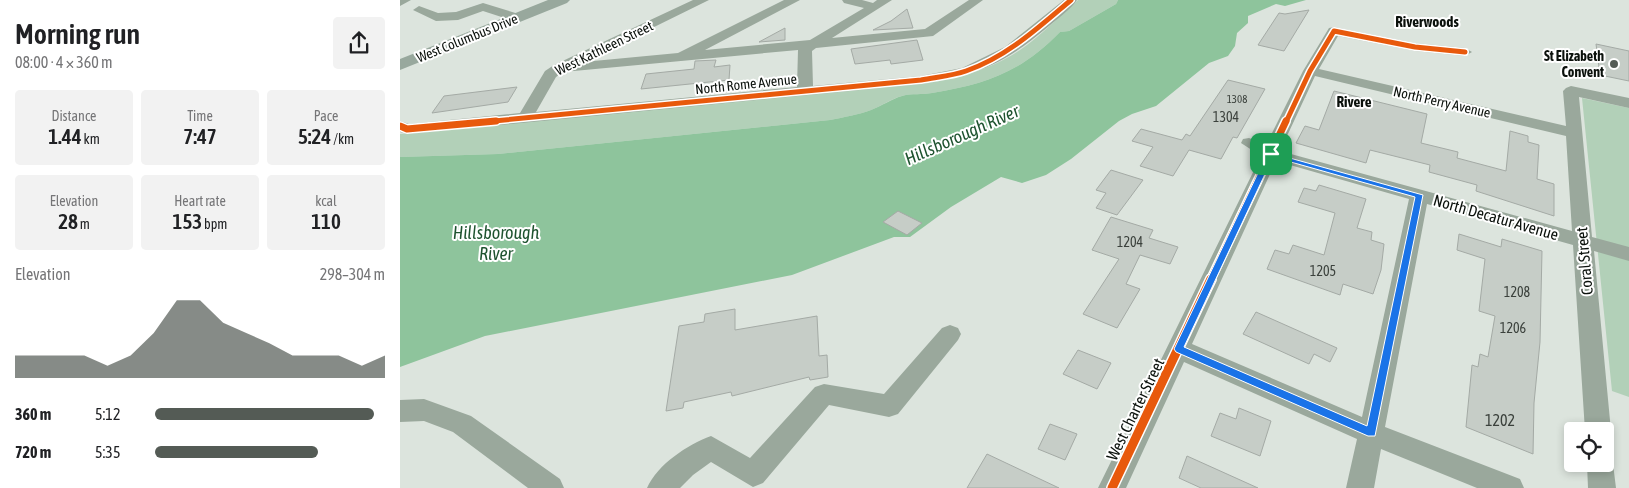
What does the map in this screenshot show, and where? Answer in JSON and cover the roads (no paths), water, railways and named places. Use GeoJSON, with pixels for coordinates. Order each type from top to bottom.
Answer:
{"type":"FeatureCollection","features":[{"type":"Feature","properties":{"kind":"main road","name":"West Columbus Drive"},"geometry":{"type":"LineString","coordinates":[[400,66],[562,0]]}},
{"type":"Feature","properties":{"kind":"street"},"geometry":{"type":"LineString","coordinates":[[400,2],[405,0]]}},
{"type":"Feature","properties":{"kind":"street","name":"West Kathleen Street"},"geometry":{"type":"LineString","coordinates":[[525,118],[550,74],[559,68],[703,0]]}},
{"type":"Feature","properties":{"kind":"street"},"geometry":{"type":"LineString","coordinates":[[681,57],[794,0]]}},
{"type":"Feature","properties":{"kind":"street"},"geometry":{"type":"LineString","coordinates":[[848,0],[880,4]]}},
{"type":"Feature","properties":{"kind":"street"},"geometry":{"type":"LineString","coordinates":[[559,68],[928,33],[976,0]]}},
{"type":"Feature","properties":{"kind":"street","name":"North Rome Avenue"},"geometry":{"type":"LineString","coordinates":[[400,126],[408,129],[525,118],[921,80],[966,72],[996,59],[1026,38],[1071,0]]}},
{"type":"Feature","properties":{"kind":"street"},"geometry":{"type":"LineString","coordinates":[[805,91],[805,49],[880,4]]}},
{"type":"Feature","properties":{"kind":"street"},"geometry":{"type":"LineString","coordinates":[[419,10],[436,17],[458,16],[483,7],[517,18]]}},
{"type":"Feature","properties":{"kind":"street","name":"West Charter Street"},"geometry":{"type":"LineString","coordinates":[[1112,488],[1310,71],[1334,31],[1415,48],[1465,52]]}},
{"type":"Feature","properties":{"kind":"street","name":"North Perry Avenue"},"geometry":{"type":"LineString","coordinates":[[1310,71],[1573,132]]}},
{"type":"Feature","properties":{"kind":"street","name":"Coral Street"},"geometry":{"type":"LineString","coordinates":[[1597,422],[1571,91],[1629,104]]}},
{"type":"Feature","properties":{"kind":"street","name":"North Decatur Avenue"},"geometry":{"type":"LineString","coordinates":[[1249,143],[1271,154],[1629,254]]}},
{"type":"Feature","properties":{"kind":"street"},"geometry":{"type":"LineString","coordinates":[[1360,488],[1419,195]]}},
{"type":"Feature","properties":{"kind":"street"},"geometry":{"type":"LineString","coordinates":[[661,488],[683,466],[711,448],[753,474],[824,394],[889,406],[950,334]]}},
{"type":"Feature","properties":{"kind":"street"},"geometry":{"type":"LineString","coordinates":[[1179,349],[1371,433],[1510,488]]}},
{"type":"Feature","properties":{"kind":"street"},"geometry":{"type":"LineString","coordinates":[[400,411],[424,410],[462,424],[550,488]]}},
{"type":"Feature","properties":{"kind":"street"},"geometry":{"type":"LineString","coordinates":[[1601,472],[1602,488]]}},
{"type":"Feature","properties":{"kind":"water","name":"Hillsborough River"},"geometry":{"type":"Polygon","coordinates":[[[1118,0],[1306,0],[1285,6],[1276,4],[1248,16],[1248,23],[1237,33],[1235,46],[1228,56],[1209,63],[1156,106],[1132,114],[1119,121],[1071,159],[1046,175],[1022,183],[1001,177],[951,207],[910,237],[894,237],[792,275],[485,336],[400,367],[400,157],[498,154],[830,120],[851,116],[871,110],[902,96],[928,94],[952,89],[1002,74],[1017,67],[1031,57],[1060,32],[1069,31],[1116,4],[1118,0]]]}},
{"type":"Feature","properties":{"kind":"place","name":"St Elizabeth Convent"},"geometry":{"type":"Point","coordinates":[1614,64]}},
{"type":"Feature","properties":{"kind":"district","name":"Riverwoods"},"geometry":{"type":"Point","coordinates":[1427,22]}},
{"type":"Feature","properties":{"kind":"district","name":"Rivere"},"geometry":{"type":"Point","coordinates":[1354,102]}}]}
